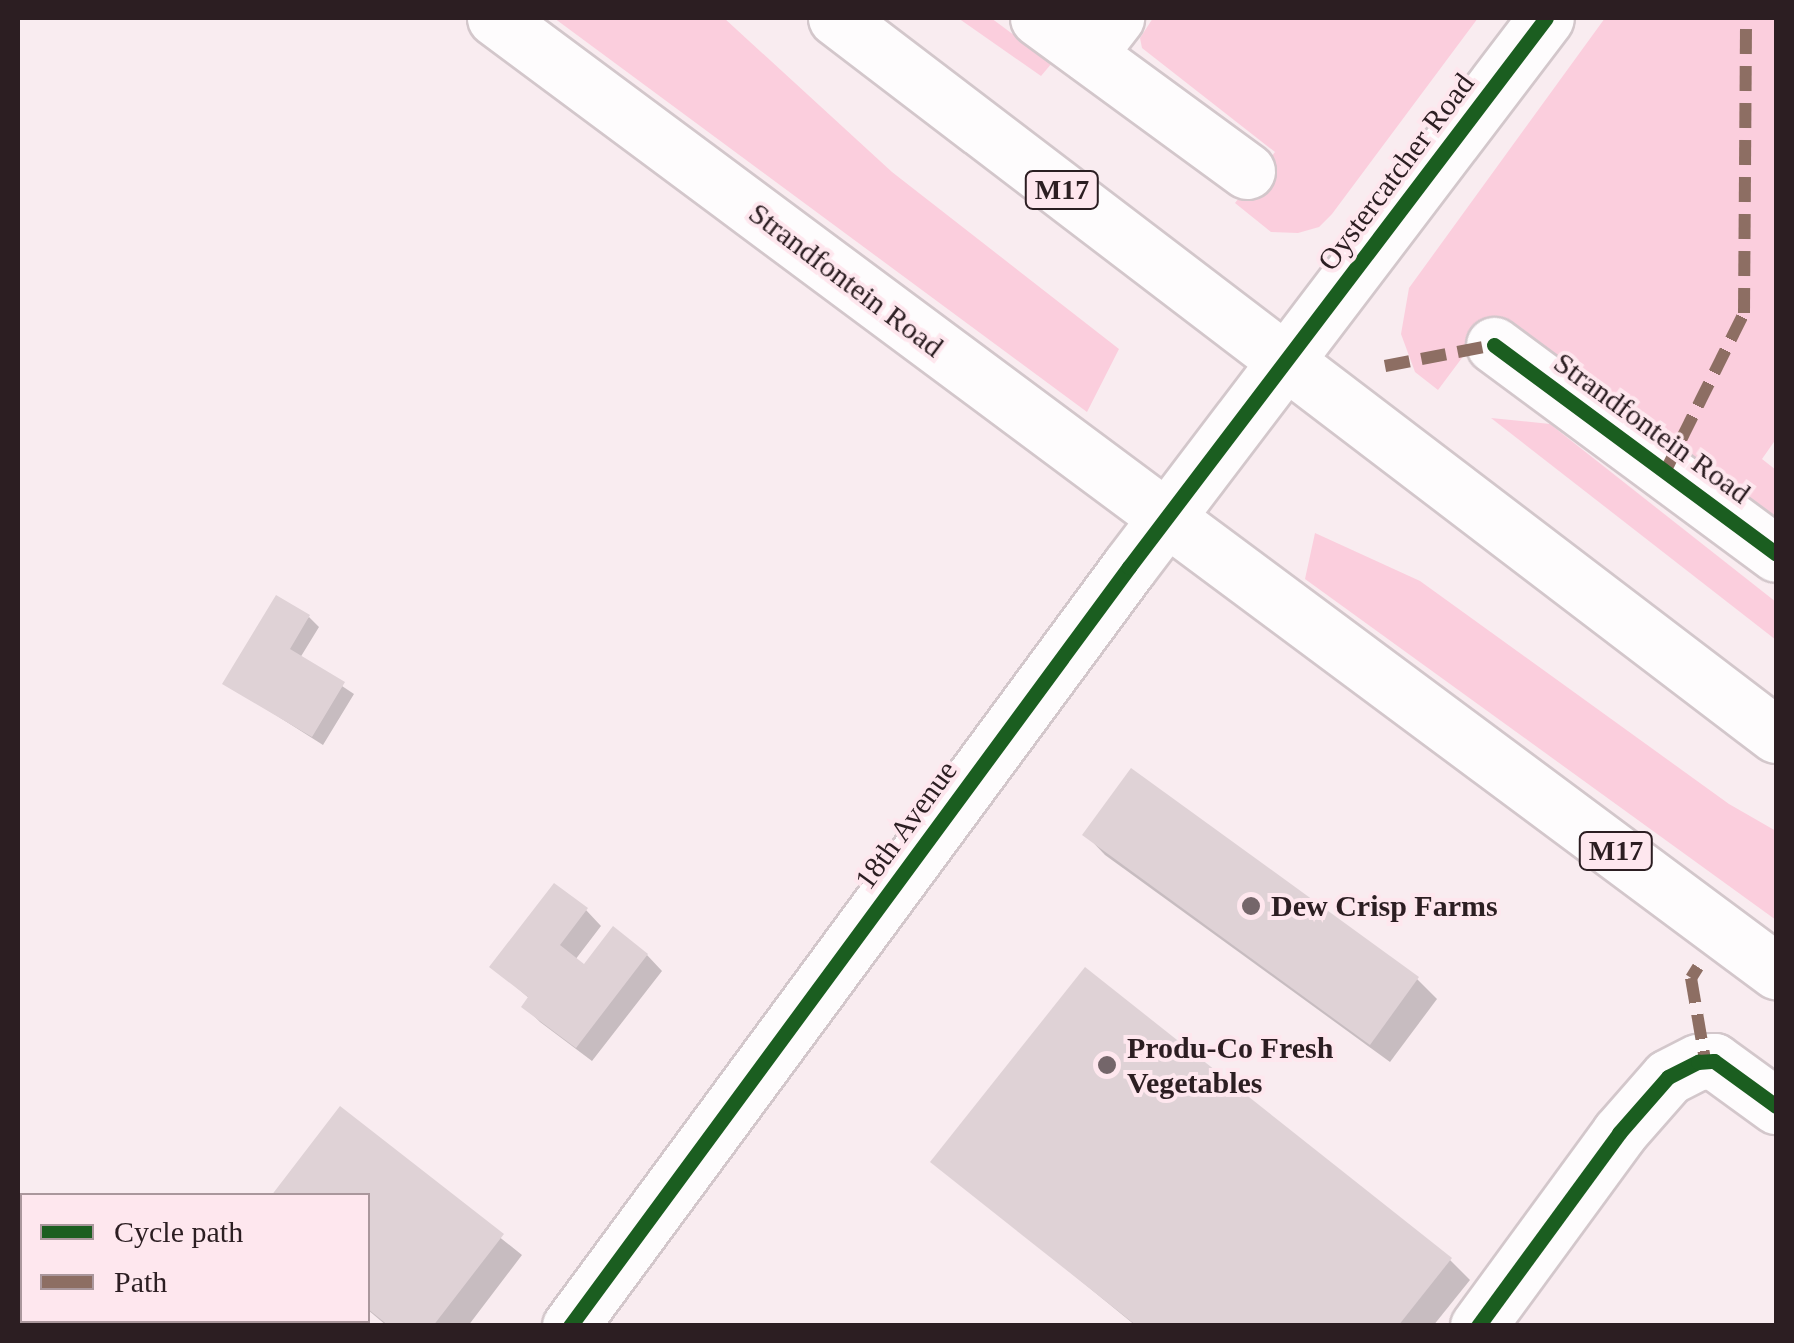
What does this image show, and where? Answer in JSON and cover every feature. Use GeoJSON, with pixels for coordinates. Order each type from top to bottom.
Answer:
{"type":"FeatureCollection","features":[{"type":"Feature","properties":{"kind":"main road","name":"Strandfontein Road"},"geometry":{"type":"LineString","coordinates":[[495,18],[1776,971]]}},
{"type":"Feature","properties":{"kind":"main road","name":"M17"},"geometry":{"type":"LineString","coordinates":[[836,18],[1289,359],[1776,735]]}},
{"type":"Feature","properties":{"kind":"main road"},"geometry":{"type":"LineString","coordinates":[[1038,18],[1102,36],[1247,172]]}},
{"type":"Feature","properties":{"kind":"main road","name":"Oystercatcher Road"},"geometry":{"type":"LineString","coordinates":[[1289,359],[1546,18]]}},
{"type":"Feature","properties":{"kind":"main road","name":"Strandfontein Road"},"geometry":{"type":"LineString","coordinates":[[1494,346],[1776,554]]}},
{"type":"Feature","properties":{"kind":"main road","name":"18th Avenue"},"geometry":{"type":"LineString","coordinates":[[570,1326],[1166,519],[1289,359]]}},
{"type":"Feature","properties":{"kind":"main road"},"geometry":{"type":"LineString","coordinates":[[1478,1326],[1619,1133],[1668,1077],[1705,1060],[1714,1061],[1776,1106]]}},
{"type":"Feature","properties":{"kind":"shaded area"},"geometry":{"type":"Polygon","coordinates":[[[554,18],[724,18],[892,172],[1119,349],[1087,412],[554,18]]]}},
{"type":"Feature","properties":{"kind":"shaded area"},"geometry":{"type":"Polygon","coordinates":[[[958,18],[991,18],[1052,63],[1041,76],[958,18]]]}},
{"type":"Feature","properties":{"kind":"shaded area"},"geometry":{"type":"Polygon","coordinates":[[[1153,18],[1478,18],[1332,214],[1319,227],[1298,233],[1271,232],[1235,203],[1275,152],[1142,48],[1140,38],[1153,18]]]}},
{"type":"Feature","properties":{"kind":"shaded area"},"geometry":{"type":"Polygon","coordinates":[[[1605,18],[1776,18],[1776,439],[1762,459],[1776,470],[1776,531],[1491,319],[1438,390],[1415,372],[1401,334],[1409,288],[1605,18]]]}},
{"type":"Feature","properties":{"kind":"shaded area"},"geometry":{"type":"Polygon","coordinates":[[[1491,418],[1550,424],[1776,602],[1776,640],[1491,418]]]}},
{"type":"Feature","properties":{"kind":"shaded area"},"geometry":{"type":"Polygon","coordinates":[[[1315,533],[1420,581],[1729,804],[1776,831],[1776,920],[1305,579],[1315,533]]]}},
{"type":"Feature","properties":{"kind":"building"},"geometry":{"type":"Polygon","coordinates":[[[276,595],[310,615],[290,649],[345,682],[312,737],[222,684],[276,595]]]}},
{"type":"Feature","properties":{"kind":"building","name":"Dew Crisp Farms"},"geometry":{"type":"Polygon","coordinates":[[[1131,768],[1419,977],[1370,1045],[1082,835],[1131,768]]]}},
{"type":"Feature","properties":{"kind":"building"},"geometry":{"type":"Polygon","coordinates":[[[554,883],[588,908],[560,945],[584,964],[613,926],[648,954],[576,1048],[521,1007],[528,997],[489,967],[554,883]]]}},
{"type":"Feature","properties":{"kind":"building","name":"Produ-Co Fresh Vegetables"},"geometry":{"type":"Polygon","coordinates":[[[1085,967],[1452,1258],[1398,1326],[1137,1326],[930,1162],[1085,967]]]}},
{"type":"Feature","properties":{"kind":"building"},"geometry":{"type":"Polygon","coordinates":[[[340,1106],[504,1234],[433,1326],[389,1326],[370,1311],[370,1193],[273,1193],[340,1106]]]}},
{"type":"Feature","properties":{"kind":"marked path"},"geometry":{"type":"LineString","coordinates":[[1665,472],[1744,313],[1746,18]]}},
{"type":"Feature","properties":{"kind":"marked path"},"geometry":{"type":"LineString","coordinates":[[1385,366],[1494,345]]}},
{"type":"Feature","properties":{"kind":"marked path"},"geometry":{"type":"LineString","coordinates":[[1698,967],[1691,978],[1705,1060]]}},
{"type":"Feature","properties":{"kind":"cycle path"},"geometry":{"type":"LineString","coordinates":[[570,1326],[1129,567],[1546,18]]}},
{"type":"Feature","properties":{"kind":"cycle path"},"geometry":{"type":"LineString","coordinates":[[1494,345],[1776,554]]}},
{"type":"Feature","properties":{"kind":"cycle path"},"geometry":{"type":"LineString","coordinates":[[1478,1326],[1619,1133],[1668,1077],[1698,1062],[1714,1061],[1776,1106]]}},
{"type":"Feature","properties":{"kind":"place","name":"Dew Crisp Farms"},"geometry":{"type":"Point","coordinates":[1251,906]}},
{"type":"Feature","properties":{"kind":"place","name":"Produ-Co Fresh Vegetables"},"geometry":{"type":"Point","coordinates":[1107,1065]}}]}
